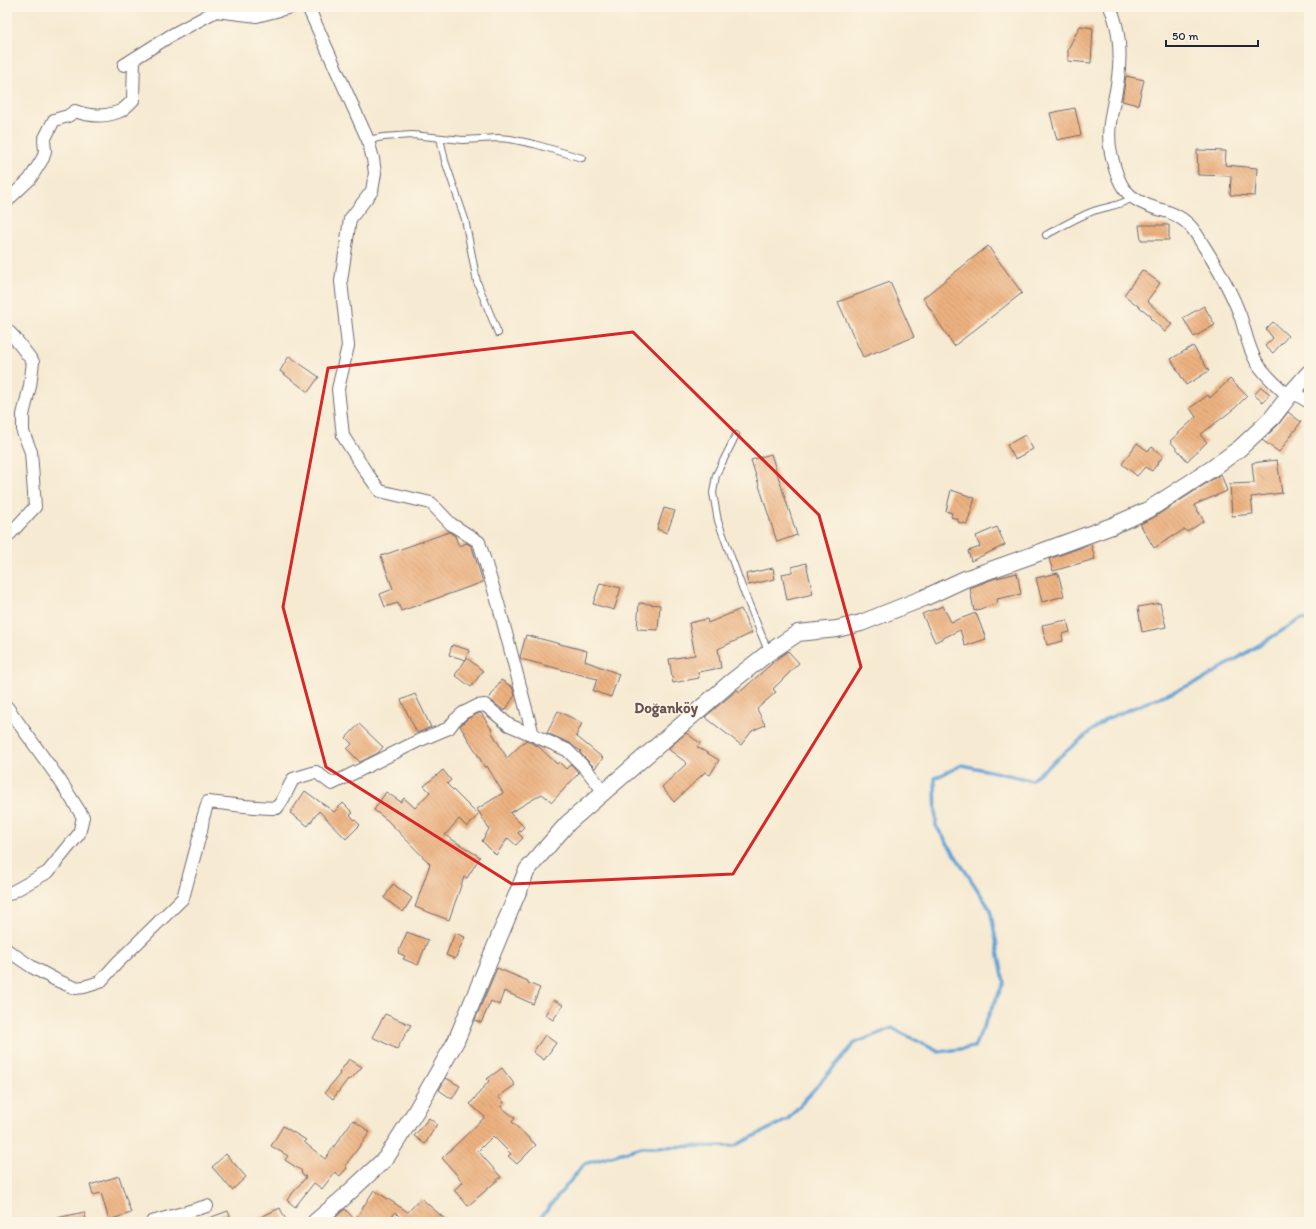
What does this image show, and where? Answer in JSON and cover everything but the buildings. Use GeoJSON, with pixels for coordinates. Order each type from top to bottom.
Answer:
{"type":"FeatureCollection","features":[{"type":"Feature","properties":{"kind":"street"},"geometry":{"type":"LineString","coordinates":[[7,202],[30,179],[43,158],[45,150],[44,140],[54,120],[68,116],[75,111],[93,115],[105,115],[120,112],[133,100],[129,62],[170,36],[216,11],[257,16],[291,7]]}},
{"type":"Feature","properties":{"kind":"street"},"geometry":{"type":"LineString","coordinates":[[308,7],[368,140],[375,173],[372,191],[350,219],[341,281],[348,346],[338,389],[343,436],[380,491],[431,503],[451,524],[479,542],[498,603],[533,735]]}},
{"type":"Feature","properties":{"kind":"street"},"geometry":{"type":"LineString","coordinates":[[1110,7],[1116,23],[1119,57],[1118,78],[1109,129],[1109,141],[1120,182],[1132,198],[1174,214],[1192,228],[1220,271],[1227,285],[1239,314],[1250,349],[1262,370],[1290,394],[1309,402]]}},
{"type":"Feature","properties":{"kind":"street"},"geometry":{"type":"LineString","coordinates":[[7,330],[33,362],[30,386],[22,415],[23,432],[31,452],[35,507],[7,537]]}},
{"type":"Feature","properties":{"kind":"street"},"geometry":{"type":"LineString","coordinates":[[315,1222],[386,1158],[416,1111],[456,1041],[527,870],[568,823],[730,683],[768,653],[798,633],[837,629],[861,623],[924,598],[965,579],[1112,526],[1148,510],[1213,468],[1240,448],[1272,418],[1290,394],[1309,373]]}},
{"type":"Feature","properties":{"kind":"street"},"geometry":{"type":"LineString","coordinates":[[7,950],[32,967],[75,988],[100,982],[183,898],[201,831],[202,818],[208,802],[259,808],[277,808],[293,779],[316,772],[332,784],[418,741],[448,728],[454,720],[463,713],[477,706],[485,705],[509,724],[567,750],[586,769],[604,792]]}},
{"type":"Feature","properties":{"kind":"street"},"geometry":{"type":"LineString","coordinates":[[7,707],[59,779],[83,817],[79,834],[48,872],[7,895]]}},
{"type":"Feature","properties":{"kind":"street"},"geometry":{"type":"LineString","coordinates":[[152,1222],[207,1206]]}},
{"type":"Feature","properties":{"kind":"lane"},"geometry":{"type":"LineString","coordinates":[[368,140],[398,135],[463,140],[498,138],[510,139],[534,144],[582,158]]}},
{"type":"Feature","properties":{"kind":"lane"},"geometry":{"type":"LineString","coordinates":[[440,138],[445,161],[465,219],[477,282],[498,333]]}},
{"type":"Feature","properties":{"kind":"lane"},"geometry":{"type":"LineString","coordinates":[[1046,235],[1093,211],[1118,205],[1132,198]]}},
{"type":"Feature","properties":{"kind":"lane"},"geometry":{"type":"LineString","coordinates":[[736,435],[716,475],[713,493],[718,521],[768,653]]}},
{"type":"Feature","properties":{"kind":"highlighted area"},"geometry":{"type":"Polygon","coordinates":[[[633,332],[819,515],[861,667],[733,874],[512,884],[326,767],[283,607],[328,368],[633,332]]]}},
{"type":"Feature","properties":{"kind":"waterway"},"geometry":{"type":"LineString","coordinates":[[537,1222],[584,1164],[642,1147],[734,1146],[787,1120],[855,1043],[892,1028],[939,1052],[974,1047],[1004,982],[990,909],[936,826],[935,778],[962,765],[1031,780],[1106,719],[1204,679],[1301,619],[1309,620]]}},
{"type":"Feature","properties":{"kind":"district","name":"Doğanköy"},"geometry":{"type":"Point","coordinates":[666,708]}}]}
